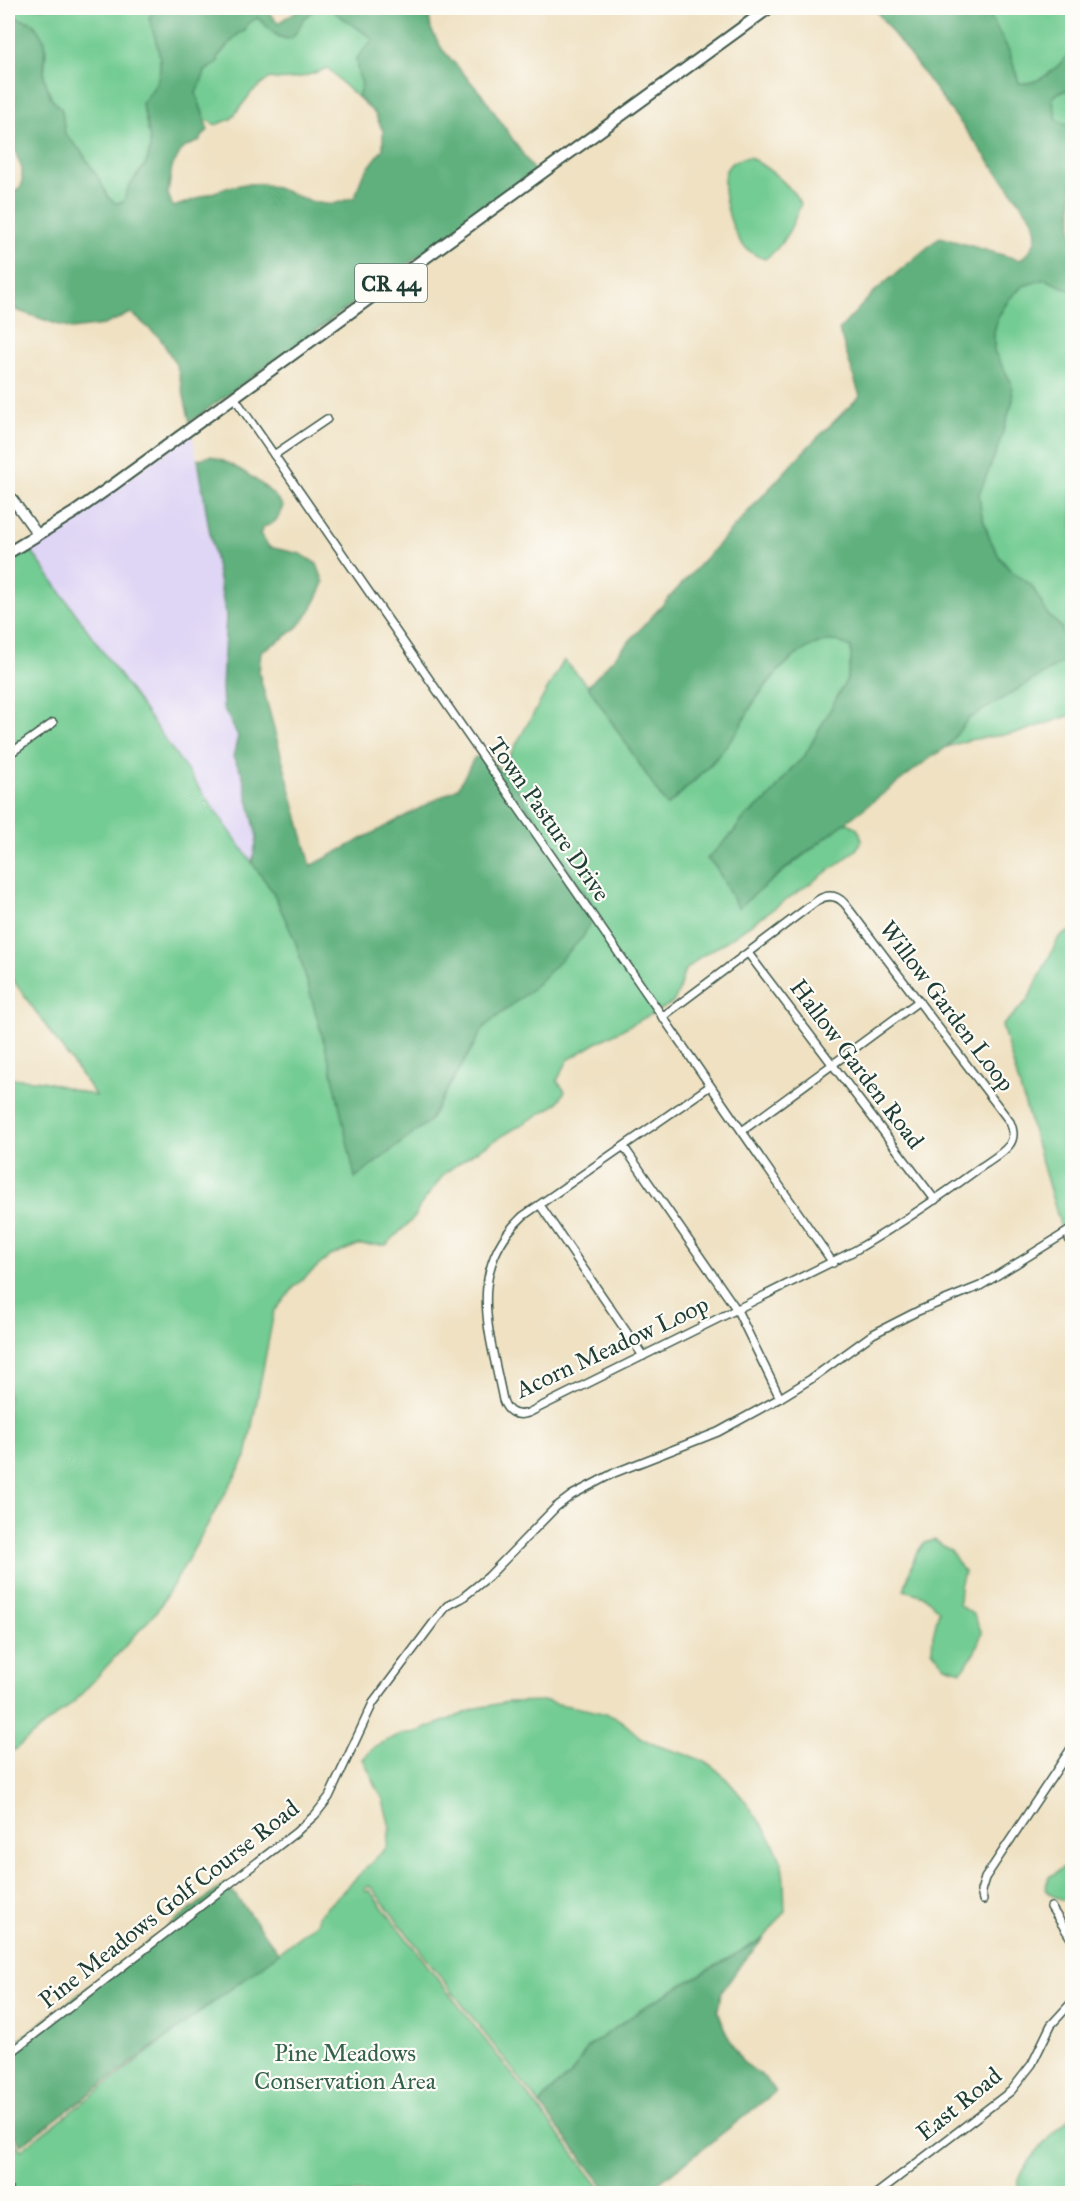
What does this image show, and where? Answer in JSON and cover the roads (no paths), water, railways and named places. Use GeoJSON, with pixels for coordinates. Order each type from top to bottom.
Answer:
{"type":"FeatureCollection","features":[{"type":"Feature","properties":{"kind":"main road","name":"CR 44"},"geometry":{"type":"LineString","coordinates":[[8,553],[84,505],[769,8]]}},
{"type":"Feature","properties":{"kind":"street","name":"Town Pasture Drive"},"geometry":{"type":"LineString","coordinates":[[234,397],[833,1263]]}},
{"type":"Feature","properties":{"kind":"street"},"geometry":{"type":"LineString","coordinates":[[274,455],[327,420]]}},
{"type":"Feature","properties":{"kind":"street"},"geometry":{"type":"LineString","coordinates":[[8,493],[38,535]]}},
{"type":"Feature","properties":{"kind":"street"},"geometry":{"type":"LineString","coordinates":[[8,755],[53,723]]}},
{"type":"Feature","properties":{"kind":"street","name":"Willow Garden Loop"},"geometry":{"type":"LineString","coordinates":[[663,1017],[821,898],[836,897],[845,904],[1010,1122],[1013,1133],[1006,1149],[895,1227],[833,1263]]}},
{"type":"Feature","properties":{"kind":"street","name":"Hallow Garden Road"},"geometry":{"type":"LineString","coordinates":[[748,953],[934,1200]]}},
{"type":"Feature","properties":{"kind":"street"},"geometry":{"type":"LineString","coordinates":[[742,1131],[919,1001]]}},
{"type":"Feature","properties":{"kind":"street","name":"Acorn Meadow Loop"},"geometry":{"type":"LineString","coordinates":[[710,1086],[523,1216],[504,1238],[495,1254],[486,1282],[485,1311],[505,1406],[514,1413],[525,1414],[833,1263]]}},
{"type":"Feature","properties":{"kind":"street"},"geometry":{"type":"LineString","coordinates":[[624,1147],[737,1310],[780,1398]]}},
{"type":"Feature","properties":{"kind":"street"},"geometry":{"type":"LineString","coordinates":[[540,1205],[643,1356]]}},
{"type":"Feature","properties":{"kind":"street"},"geometry":{"type":"LineString","coordinates":[[1072,1229],[1069,1238],[1072,1248]]}},
{"type":"Feature","properties":{"kind":"street","name":"Pine Meadows Golf Course Road"},"geometry":{"type":"LineString","coordinates":[[8,2055],[295,1833],[315,1815],[339,1778],[373,1703],[423,1635],[447,1606],[488,1577],[556,1507],[572,1495],[614,1473],[718,1432],[780,1398],[873,1334],[918,1311],[980,1286],[1072,1229]]}},
{"type":"Feature","properties":{"kind":"street"},"geometry":{"type":"LineString","coordinates":[[983,1900],[981,1891],[985,1878],[1072,1747]]}},
{"type":"Feature","properties":{"kind":"street"},"geometry":{"type":"LineString","coordinates":[[1051,1907],[1072,1940]]}},
{"type":"Feature","properties":{"kind":"street","name":"East Road"},"geometry":{"type":"LineString","coordinates":[[876,2193],[1011,2091],[1032,2064],[1051,2025],[1072,2002]]}},
{"type":"Feature","properties":{"kind":"street"},"geometry":{"type":"LineString","coordinates":[[8,2189],[11,2193]]}},
{"type":"Feature","properties":{"kind":"park label","name":"Pine Meadows Conservation Area"},"geometry":{"type":"Point","coordinates":[345,2067]}}]}
